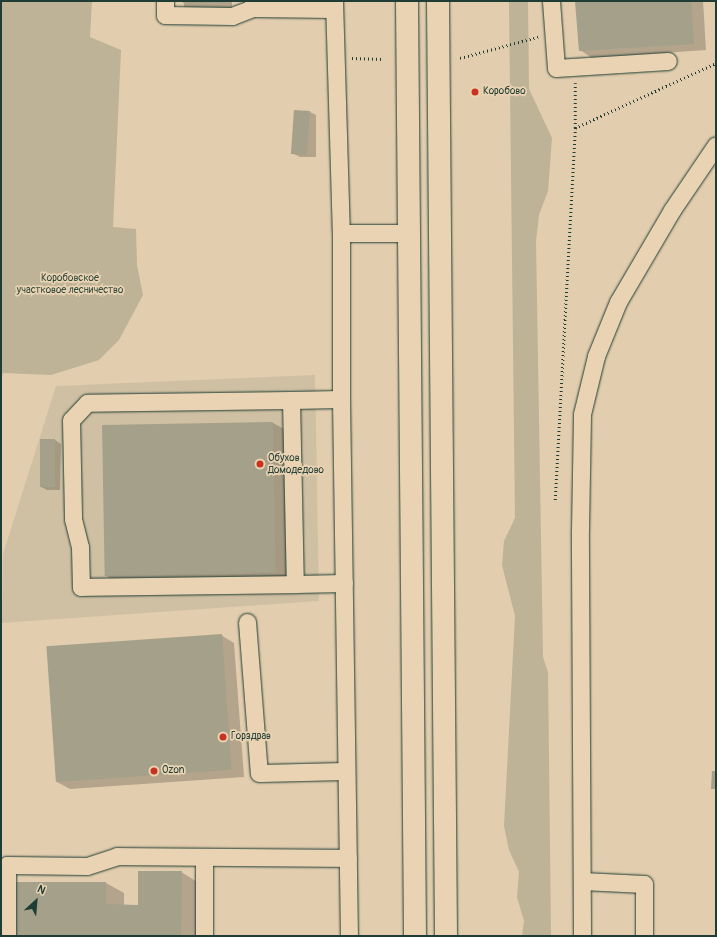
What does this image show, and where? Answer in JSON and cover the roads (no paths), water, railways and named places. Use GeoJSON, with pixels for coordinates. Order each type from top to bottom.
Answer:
{"type":"FeatureCollection","features":[{"type":"Feature","properties":{"kind":"highway"},"geometry":{"type":"LineString","coordinates":[[407,1],[415,936]]}},
{"type":"Feature","properties":{"kind":"highway"},"geometry":{"type":"LineString","coordinates":[[438,1],[446,936]]}},
{"type":"Feature","properties":{"kind":"street"},"geometry":{"type":"LineString","coordinates":[[165,1],[165,15],[232,16],[253,4],[334,5],[341,233],[341,399],[348,936]]}},
{"type":"Feature","properties":{"kind":"street"},"geometry":{"type":"LineString","coordinates":[[551,1],[556,68],[668,61]]}},
{"type":"Feature","properties":{"kind":"street"},"geometry":{"type":"LineString","coordinates":[[582,936],[580,530],[582,414],[596,356],[618,302],[672,210],[716,145]]}},
{"type":"Feature","properties":{"kind":"street"},"geometry":{"type":"LineString","coordinates":[[341,233],[408,233]]}},
{"type":"Feature","properties":{"kind":"street"},"geometry":{"type":"LineString","coordinates":[[341,399],[87,403],[71,420],[72,519],[80,547],[81,587],[344,583]]}},
{"type":"Feature","properties":{"kind":"street"},"geometry":{"type":"LineString","coordinates":[[291,400],[295,584]]}},
{"type":"Feature","properties":{"kind":"street"},"geometry":{"type":"LineString","coordinates":[[248,622],[259,774],[346,771]]}},
{"type":"Feature","properties":{"kind":"street"},"geometry":{"type":"LineString","coordinates":[[7,936],[8,865],[87,866],[117,856],[348,858]]}},
{"type":"Feature","properties":{"kind":"street"},"geometry":{"type":"LineString","coordinates":[[204,857],[204,936]]}},
{"type":"Feature","properties":{"kind":"street"},"geometry":{"type":"LineString","coordinates":[[582,882],[644,884],[644,936]]}},
{"type":"Feature","properties":{"kind":"place","name":"Коробово"},"geometry":{"type":"Point","coordinates":[475,92]}},
{"type":"Feature","properties":{"kind":"place","name":"Обухов Домодедово"},"geometry":{"type":"Point","coordinates":[260,464]}},
{"type":"Feature","properties":{"kind":"place","name":"Горздрав"},"geometry":{"type":"Point","coordinates":[223,737]}},
{"type":"Feature","properties":{"kind":"place","name":"Ozon"},"geometry":{"type":"Point","coordinates":[154,771]}},
{"type":"Feature","properties":{"kind":"park label","name":"Коробовское участковое лесничество"},"geometry":{"type":"Point","coordinates":[70,284]}}]}
